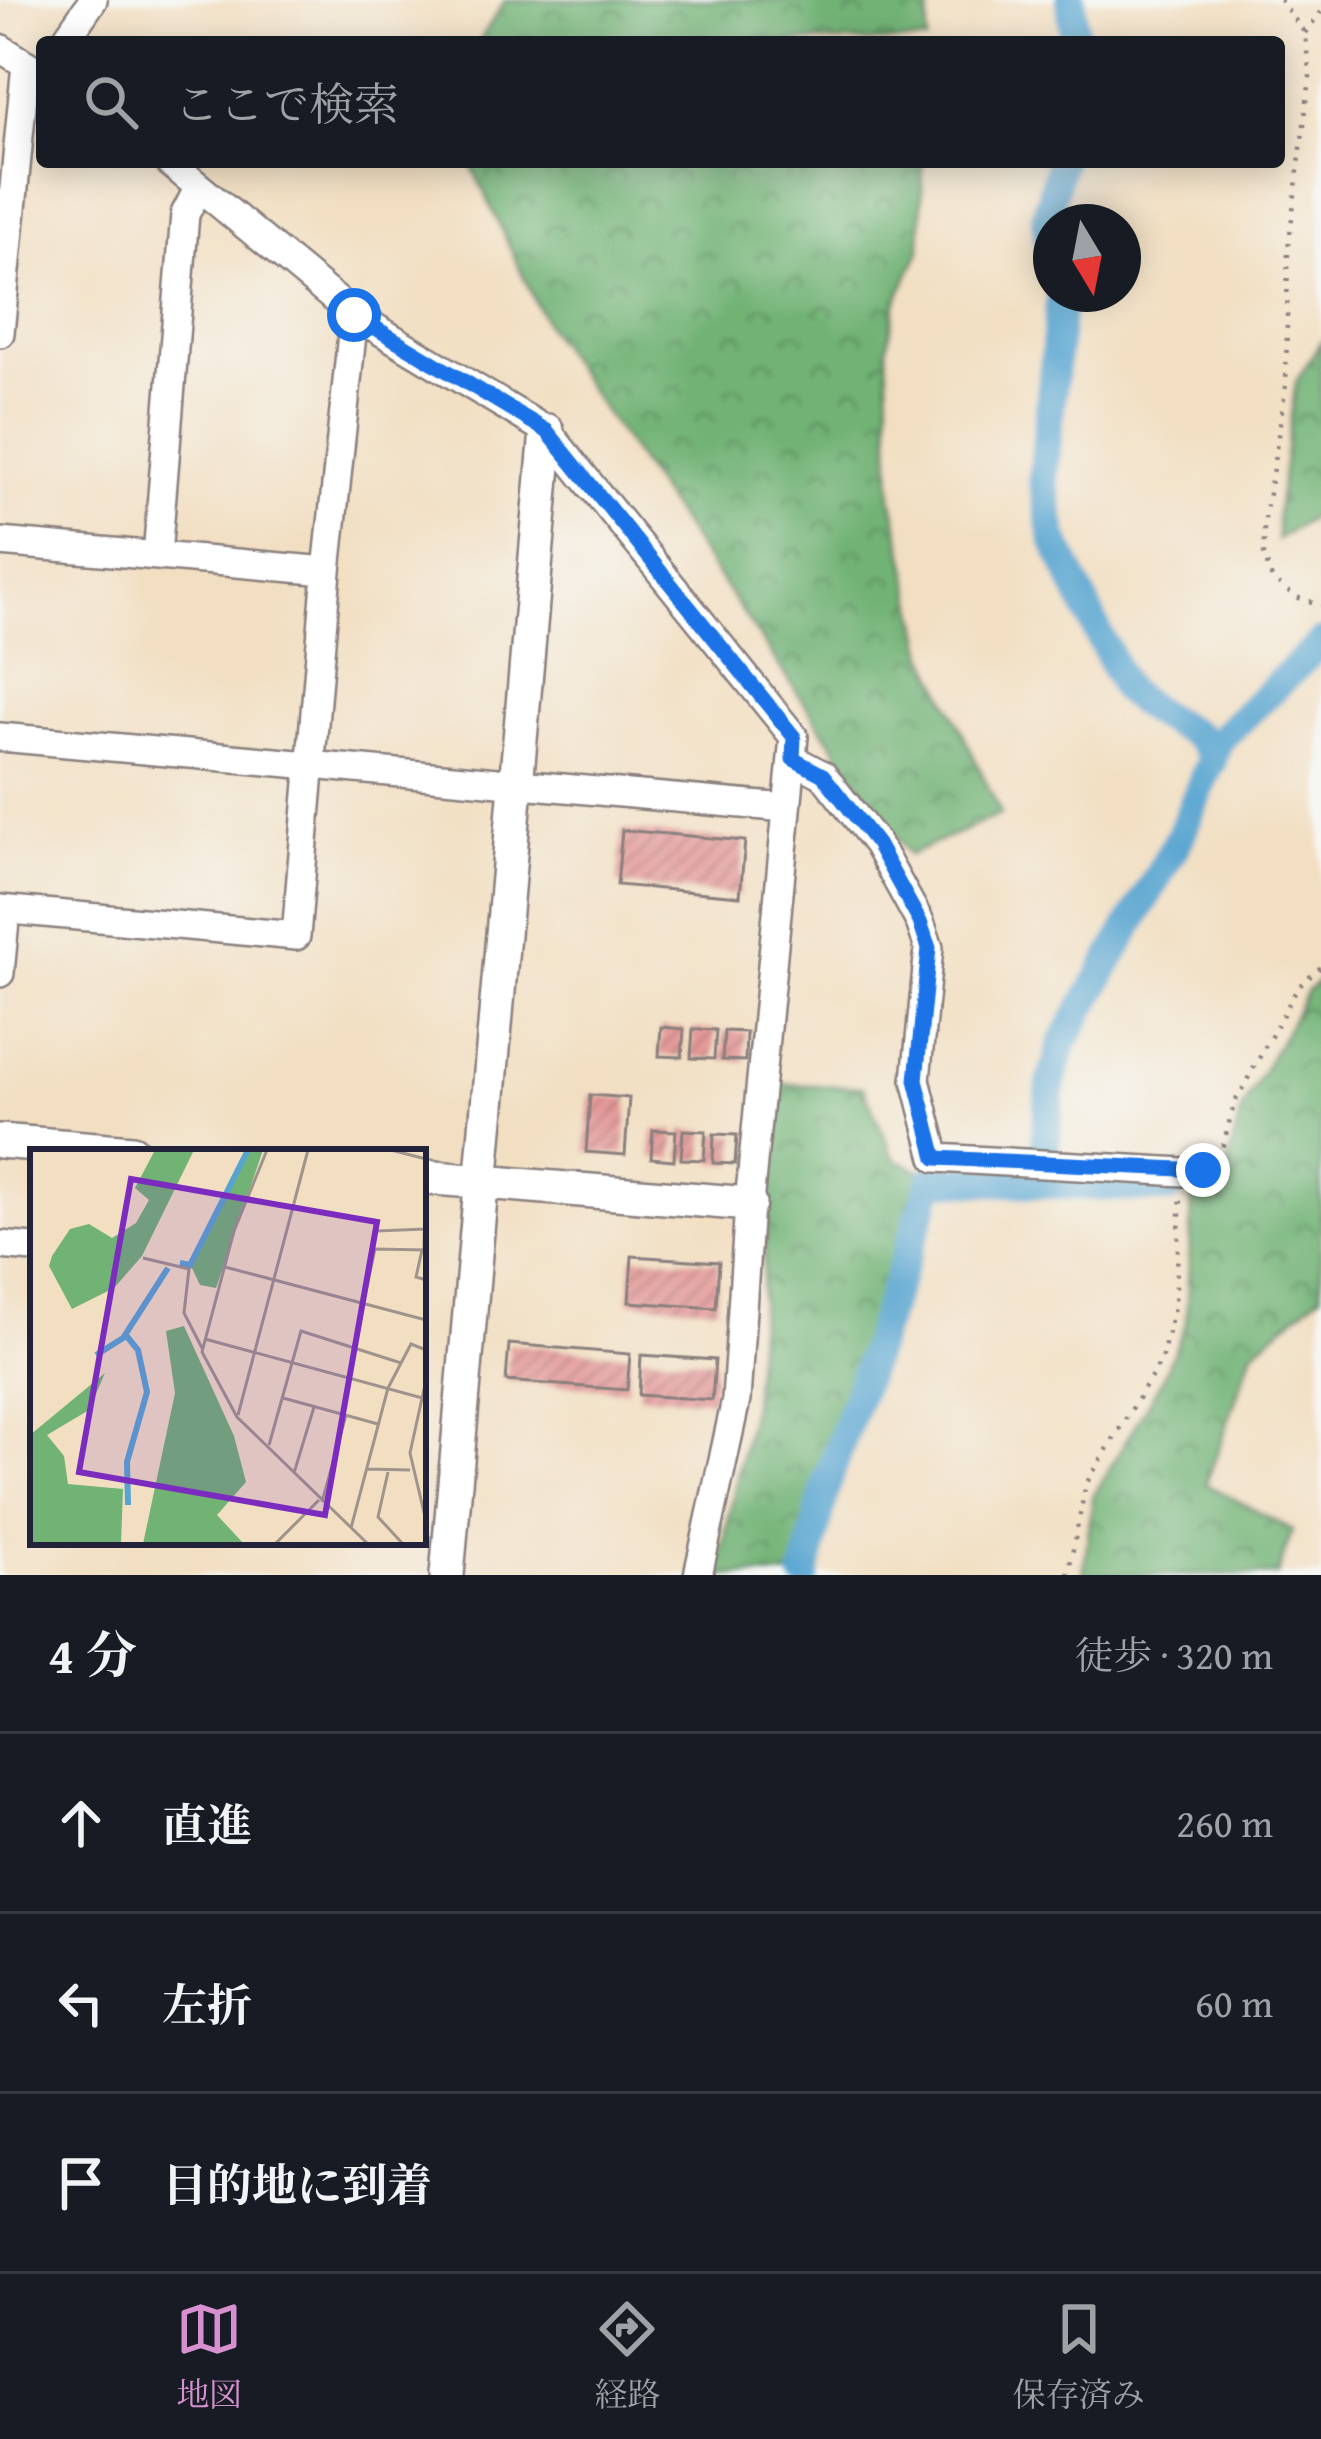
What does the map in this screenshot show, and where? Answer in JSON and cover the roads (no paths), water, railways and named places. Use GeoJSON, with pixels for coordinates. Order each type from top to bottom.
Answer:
{"type":"FeatureCollection","features":[{"type":"Feature","properties":{"kind":"street"},"geometry":{"type":"LineString","coordinates":[[68,36],[93,0]]}},
{"type":"Feature","properties":{"kind":"street"},"geometry":{"type":"LineString","coordinates":[[0,47],[34,69],[21,91],[0,333]]}},
{"type":"Feature","properties":{"kind":"street"},"geometry":{"type":"LineString","coordinates":[[175,168],[354,315],[547,431],[794,737],[749,1204],[736,1400],[698,1575]]}},
{"type":"Feature","properties":{"kind":"street"},"geometry":{"type":"LineString","coordinates":[[157,556],[185,214],[198,190]]}},
{"type":"Feature","properties":{"kind":"street"},"geometry":{"type":"LineString","coordinates":[[0,973],[3,909],[296,937],[354,315]]}},
{"type":"Feature","properties":{"kind":"street"},"geometry":{"type":"LineString","coordinates":[[447,1575],[547,431]]}},
{"type":"Feature","properties":{"kind":"street"},"geometry":{"type":"LineString","coordinates":[[0,542],[327,571]]}},
{"type":"Feature","properties":{"kind":"street"},"geometry":{"type":"LineString","coordinates":[[0,737],[786,808]]}},
{"type":"Feature","properties":{"kind":"street"},"geometry":{"type":"LineString","coordinates":[[793,759],[823,775],[877,844],[920,922],[929,948],[916,1080],[936,1158],[1184,1172]]}},
{"type":"Feature","properties":{"kind":"street"},"geometry":{"type":"LineString","coordinates":[[0,1141],[96,1149]]}},
{"type":"Feature","properties":{"kind":"street"},"geometry":{"type":"LineString","coordinates":[[426,1177],[749,1204]]}},
{"type":"Feature","properties":{"kind":"street"},"geometry":{"type":"LineString","coordinates":[[0,1245],[30,1248]]}},
{"type":"Feature","properties":{"kind":"waterway"},"geometry":{"type":"LineString","coordinates":[[1071,0],[1074,36]]}},
{"type":"Feature","properties":{"kind":"waterway"},"geometry":{"type":"LineString","coordinates":[[1050,204],[1059,168]]}},
{"type":"Feature","properties":{"kind":"waterway"},"geometry":{"type":"LineString","coordinates":[[1059,312],[1043,480],[1054,538],[1125,690],[1196,735],[1212,762]]}},
{"type":"Feature","properties":{"kind":"waterway"},"geometry":{"type":"LineString","coordinates":[[1045,1145],[1051,1083],[1063,1043],[1180,837],[1219,740],[1321,643]]}},
{"type":"Feature","properties":{"kind":"waterway"},"geometry":{"type":"LineString","coordinates":[[805,1575],[827,1482],[933,1179],[1168,1189]]}}]}
